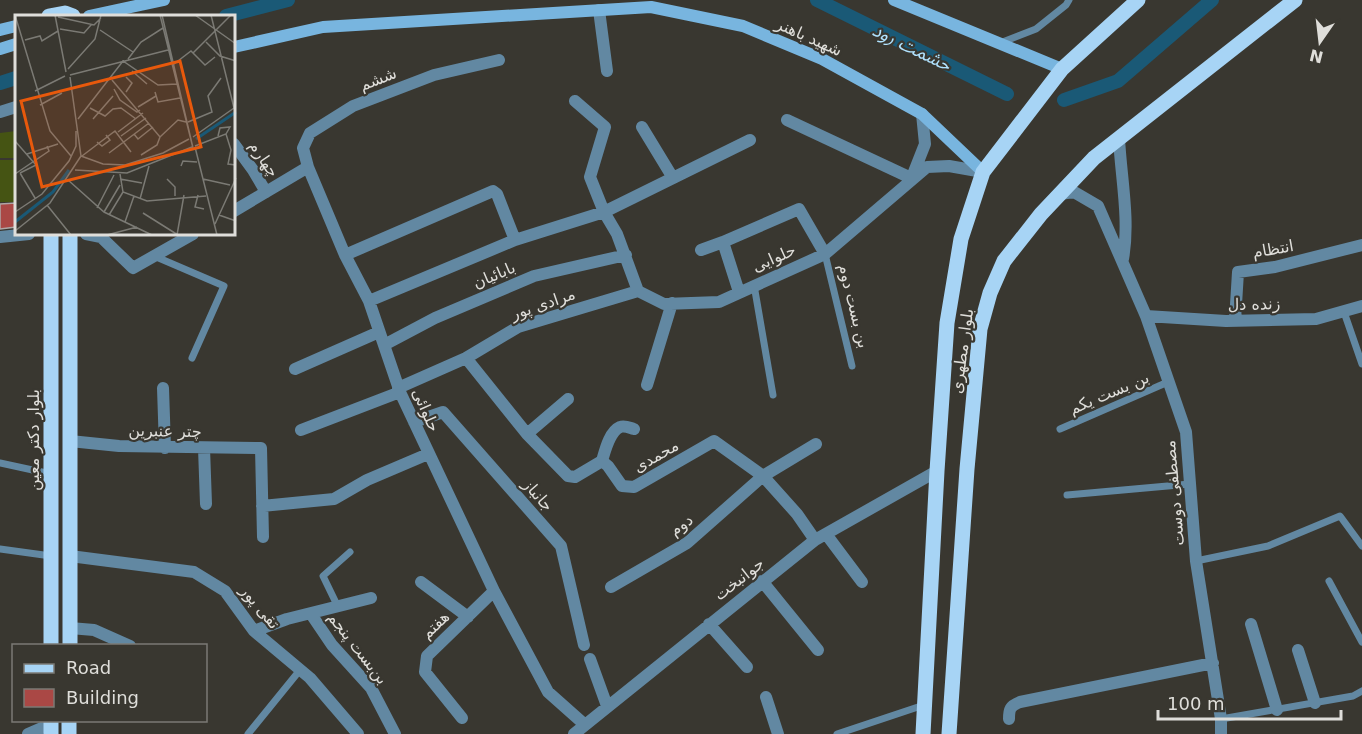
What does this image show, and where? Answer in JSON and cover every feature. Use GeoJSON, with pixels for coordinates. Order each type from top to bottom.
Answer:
{"type":"FeatureCollection","features":[{"type":"Feature","properties":{"kind":"main road"},"geometry":{"type":"LineString","coordinates":[[94,15],[164,0]]}},
{"type":"Feature","properties":{"kind":"main road"},"geometry":{"type":"LineString","coordinates":[[894,0],[1062,69]]}},
{"type":"Feature","properties":{"kind":"main road","name":"بلوار مطهری"},"geometry":{"type":"LineString","coordinates":[[949,734],[967,469],[980,329],[990,293],[1004,261],[1041,214],[1094,158],[1295,0]]}},
{"type":"Feature","properties":{"kind":"main road","name":"بلوار مطهری"},"geometry":{"type":"LineString","coordinates":[[923,734],[947,323],[961,239],[983,172],[1062,69],[1136,1]]}},
{"type":"Feature","properties":{"kind":"main road","name":"شهید باهنر"},"geometry":{"type":"LineString","coordinates":[[236,47],[322,27],[651,7],[742,26],[822,58],[922,114],[983,172]]}},
{"type":"Feature","properties":{"kind":"main road"},"geometry":{"type":"LineString","coordinates":[[0,30],[15,26]]}},
{"type":"Feature","properties":{"kind":"main road"},"geometry":{"type":"LineString","coordinates":[[0,48],[15,44]]}},
{"type":"Feature","properties":{"kind":"main road","name":"بلوار دکتر معین"},"geometry":{"type":"LineString","coordinates":[[51,236],[51,644]]}},
{"type":"Feature","properties":{"kind":"main road"},"geometry":{"type":"LineString","coordinates":[[70,236],[70,644]]}},
{"type":"Feature","properties":{"kind":"street"},"geometry":{"type":"LineString","coordinates":[[599,10],[607,71]]}},
{"type":"Feature","properties":{"kind":"street","name":"ششم"},"geometry":{"type":"LineString","coordinates":[[308,168],[303,148],[310,133],[353,106],[434,75],[499,60]]}},
{"type":"Feature","properties":{"kind":"street"},"geometry":{"type":"LineString","coordinates":[[575,101],[605,127],[590,177],[604,212],[626,255],[638,291]]}},
{"type":"Feature","properties":{"kind":"street"},"geometry":{"type":"LineString","coordinates":[[0,112],[15,107]]}},
{"type":"Feature","properties":{"kind":"street"},"geometry":{"type":"LineString","coordinates":[[786,120],[911,178],[925,144],[922,114]]}},
{"type":"Feature","properties":{"kind":"street"},"geometry":{"type":"LineString","coordinates":[[642,127],[673,178]]}},
{"type":"Feature","properties":{"kind":"street","name":"مصطفی دوست"},"geometry":{"type":"LineString","coordinates":[[1119,138],[1125,225],[1123,259]]}},
{"type":"Feature","properties":{"kind":"street"},"geometry":{"type":"LineString","coordinates":[[369,301],[515,240],[604,212],[750,140]]}},
{"type":"Feature","properties":{"kind":"street","name":"چهارم"},"geometry":{"type":"LineString","coordinates":[[236,147],[266,192]]}},
{"type":"Feature","properties":{"kind":"street","name":"حلوایی"},"geometry":{"type":"LineString","coordinates":[[638,291],[664,304],[719,302],[825,254],[911,178],[927,167],[949,166],[983,172]]}},
{"type":"Feature","properties":{"kind":"street"},"geometry":{"type":"LineString","coordinates":[[236,210],[308,168]]}},
{"type":"Feature","properties":{"kind":"street","name":"حلوائی"},"geometry":{"type":"LineString","coordinates":[[308,168],[345,255],[369,301],[399,390],[494,591],[548,692],[584,724]]}},
{"type":"Feature","properties":{"kind":"street"},"geometry":{"type":"LineString","coordinates":[[345,255],[493,191],[497,194],[515,240]]}},
{"type":"Feature","properties":{"kind":"street","name":"مصطفی دوست"},"geometry":{"type":"LineString","coordinates":[[1060,194],[1074,192],[1098,206],[1146,316],[1186,432],[1197,561],[1221,719],[1221,734]]}},
{"type":"Feature","properties":{"kind":"street"},"geometry":{"type":"LineString","coordinates":[[701,250],[799,209],[825,254]]}},
{"type":"Feature","properties":{"kind":"street"},"geometry":{"type":"LineString","coordinates":[[0,237],[15,235]]}},
{"type":"Feature","properties":{"kind":"street"},"geometry":{"type":"LineString","coordinates":[[96,236],[101,237],[133,268],[189,236]]}},
{"type":"Feature","properties":{"kind":"street"},"geometry":{"type":"LineString","coordinates":[[723,242],[739,292]]}},
{"type":"Feature","properties":{"kind":"street","name":"انتظام"},"geometry":{"type":"LineString","coordinates":[[1235,321],[1238,272],[1275,267],[1362,245]]}},
{"type":"Feature","properties":{"kind":"street","name":"بابائیان"},"geometry":{"type":"LineString","coordinates":[[384,345],[435,318],[534,276],[626,255]]}},
{"type":"Feature","properties":{"kind":"street","name":"مرادی پور"},"geometry":{"type":"LineString","coordinates":[[301,430],[399,390],[466,358],[518,327],[638,291]]}},
{"type":"Feature","properties":{"kind":"street"},"geometry":{"type":"LineString","coordinates":[[647,385],[672,303]]}},
{"type":"Feature","properties":{"kind":"street","name":"زنده دل"},"geometry":{"type":"LineString","coordinates":[[1146,316],[1235,321],[1316,320],[1362,306]]}},
{"type":"Feature","properties":{"kind":"street"},"geometry":{"type":"LineString","coordinates":[[294,369],[379,332]]}},
{"type":"Feature","properties":{"kind":"street"},"geometry":{"type":"LineString","coordinates":[[466,358],[527,434],[568,476],[575,477],[602,461],[612,436],[619,427],[634,429]]}},
{"type":"Feature","properties":{"kind":"street"},"geometry":{"type":"LineString","coordinates":[[163,388],[165,448]]}},
{"type":"Feature","properties":{"kind":"street"},"geometry":{"type":"LineString","coordinates":[[527,434],[568,399]]}},
{"type":"Feature","properties":{"kind":"street","name":"جانباز"},"geometry":{"type":"LineString","coordinates":[[414,422],[443,412],[561,546],[584,645]]}},
{"type":"Feature","properties":{"kind":"street","name":"چتر عنبرین"},"geometry":{"type":"LineString","coordinates":[[70,441],[165,448],[261,448],[262,506]]}},
{"type":"Feature","properties":{"kind":"street","name":"محمدی"},"geometry":{"type":"LineString","coordinates":[[602,461],[622,486],[634,487],[714,441],[764,476],[862,582]]}},
{"type":"Feature","properties":{"kind":"street","name":"دوم"},"geometry":{"type":"LineString","coordinates":[[611,587],[687,543],[764,476],[816,444]]}},
{"type":"Feature","properties":{"kind":"street"},"geometry":{"type":"LineString","coordinates":[[204,448],[206,504]]}},
{"type":"Feature","properties":{"kind":"street"},"geometry":{"type":"LineString","coordinates":[[263,537],[262,506],[334,500],[367,480],[428,454]]}},
{"type":"Feature","properties":{"kind":"street","name":"جوانبخت"},"geometry":{"type":"LineString","coordinates":[[574,734],[762,581],[820,537],[937,471]]}},
{"type":"Feature","properties":{"kind":"street","name":"تقی پور"},"geometry":{"type":"LineString","coordinates":[[70,556],[194,572],[225,591],[254,631],[310,678],[358,734]]}},
{"type":"Feature","properties":{"kind":"street"},"geometry":{"type":"LineString","coordinates":[[762,581],[818,650]]}},
{"type":"Feature","properties":{"kind":"street"},"geometry":{"type":"LineString","coordinates":[[422,582],[468,616]]}},
{"type":"Feature","properties":{"kind":"street","name":"هفتم"},"geometry":{"type":"LineString","coordinates":[[462,718],[425,672],[427,656],[494,591]]}},
{"type":"Feature","properties":{"kind":"street"},"geometry":{"type":"LineString","coordinates":[[254,631],[287,619],[371,598]]}},
{"type":"Feature","properties":{"kind":"street","name":"بن‌بست پنجم"},"geometry":{"type":"LineString","coordinates":[[311,614],[332,645],[370,688],[395,734]]}},
{"type":"Feature","properties":{"kind":"street"},"geometry":{"type":"LineString","coordinates":[[709,624],[747,667]]}},
{"type":"Feature","properties":{"kind":"street"},"geometry":{"type":"LineString","coordinates":[[1251,624],[1277,710]]}},
{"type":"Feature","properties":{"kind":"street"},"geometry":{"type":"LineString","coordinates":[[70,628],[94,630],[128,644]]}},
{"type":"Feature","properties":{"kind":"street"},"geometry":{"type":"LineString","coordinates":[[1298,650],[1315,703]]}},
{"type":"Feature","properties":{"kind":"street"},"geometry":{"type":"LineString","coordinates":[[590,659],[607,706]]}},
{"type":"Feature","properties":{"kind":"street"},"geometry":{"type":"LineString","coordinates":[[1009,719],[1012,705],[1020,702],[1213,663]]}},
{"type":"Feature","properties":{"kind":"street"},"geometry":{"type":"LineString","coordinates":[[766,697],[778,734]]}},
{"type":"Feature","properties":{"kind":"street"},"geometry":{"type":"LineString","coordinates":[[28,734],[51,726]]}},
{"type":"Feature","properties":{"kind":"lane"},"geometry":{"type":"LineString","coordinates":[[1000,43],[1036,29],[1069,0]]}},
{"type":"Feature","properties":{"kind":"lane","name":"بن بست دوم"},"geometry":{"type":"LineString","coordinates":[[825,254],[852,366]]}},
{"type":"Feature","properties":{"kind":"lane"},"geometry":{"type":"LineString","coordinates":[[154,256],[224,286],[192,358]]}},
{"type":"Feature","properties":{"kind":"lane"},"geometry":{"type":"LineString","coordinates":[[754,285],[773,395]]}},
{"type":"Feature","properties":{"kind":"lane"},"geometry":{"type":"LineString","coordinates":[[1344,312],[1362,364]]}},
{"type":"Feature","properties":{"kind":"lane","name":"بن بست یکم"},"geometry":{"type":"LineString","coordinates":[[1060,429],[1168,382]]}},
{"type":"Feature","properties":{"kind":"lane"},"geometry":{"type":"LineString","coordinates":[[0,462],[51,474]]}},
{"type":"Feature","properties":{"kind":"lane"},"geometry":{"type":"LineString","coordinates":[[1067,495],[1190,484]]}},
{"type":"Feature","properties":{"kind":"lane"},"geometry":{"type":"LineString","coordinates":[[1197,561],[1268,546],[1340,516],[1362,546]]}},
{"type":"Feature","properties":{"kind":"lane"},"geometry":{"type":"LineString","coordinates":[[0,549],[51,556]]}},
{"type":"Feature","properties":{"kind":"lane"},"geometry":{"type":"LineString","coordinates":[[338,607],[322,576],[350,552]]}},
{"type":"Feature","properties":{"kind":"lane"},"geometry":{"type":"LineString","coordinates":[[1329,581],[1362,642]]}},
{"type":"Feature","properties":{"kind":"lane"},"geometry":{"type":"LineString","coordinates":[[248,734],[300,670]]}},
{"type":"Feature","properties":{"kind":"lane"},"geometry":{"type":"LineString","coordinates":[[1221,719],[1353,696],[1362,691]]}},
{"type":"Feature","properties":{"kind":"lane"},"geometry":{"type":"LineString","coordinates":[[837,734],[924,705]]}},
{"type":"Feature","properties":{"kind":"green space"},"geometry":{"type":"Polygon","coordinates":[[[15,131],[15,158],[0,158],[0,133],[15,131]]]}},
{"type":"Feature","properties":{"kind":"green space"},"geometry":{"type":"Polygon","coordinates":[[[0,160],[15,160],[15,202],[0,202],[0,160]]]}},
{"type":"Feature","properties":{"kind":"building"},"geometry":{"type":"Polygon","coordinates":[[[15,203],[15,227],[0,229],[0,204],[15,203]]]}},
{"type":"Feature","properties":{"kind":"waterway","name":"حشمت رود"},"geometry":{"type":"LineString","coordinates":[[230,15],[288,0]]}},
{"type":"Feature","properties":{"kind":"waterway","name":"حشمت رود"},"geometry":{"type":"LineString","coordinates":[[817,0],[1007,94]]}},
{"type":"Feature","properties":{"kind":"waterway"},"geometry":{"type":"LineString","coordinates":[[1064,100],[1118,81],[1212,0]]}},
{"type":"Feature","properties":{"kind":"waterway","name":"حشمت رود"},"geometry":{"type":"LineString","coordinates":[[0,83],[15,78]]}}]}
